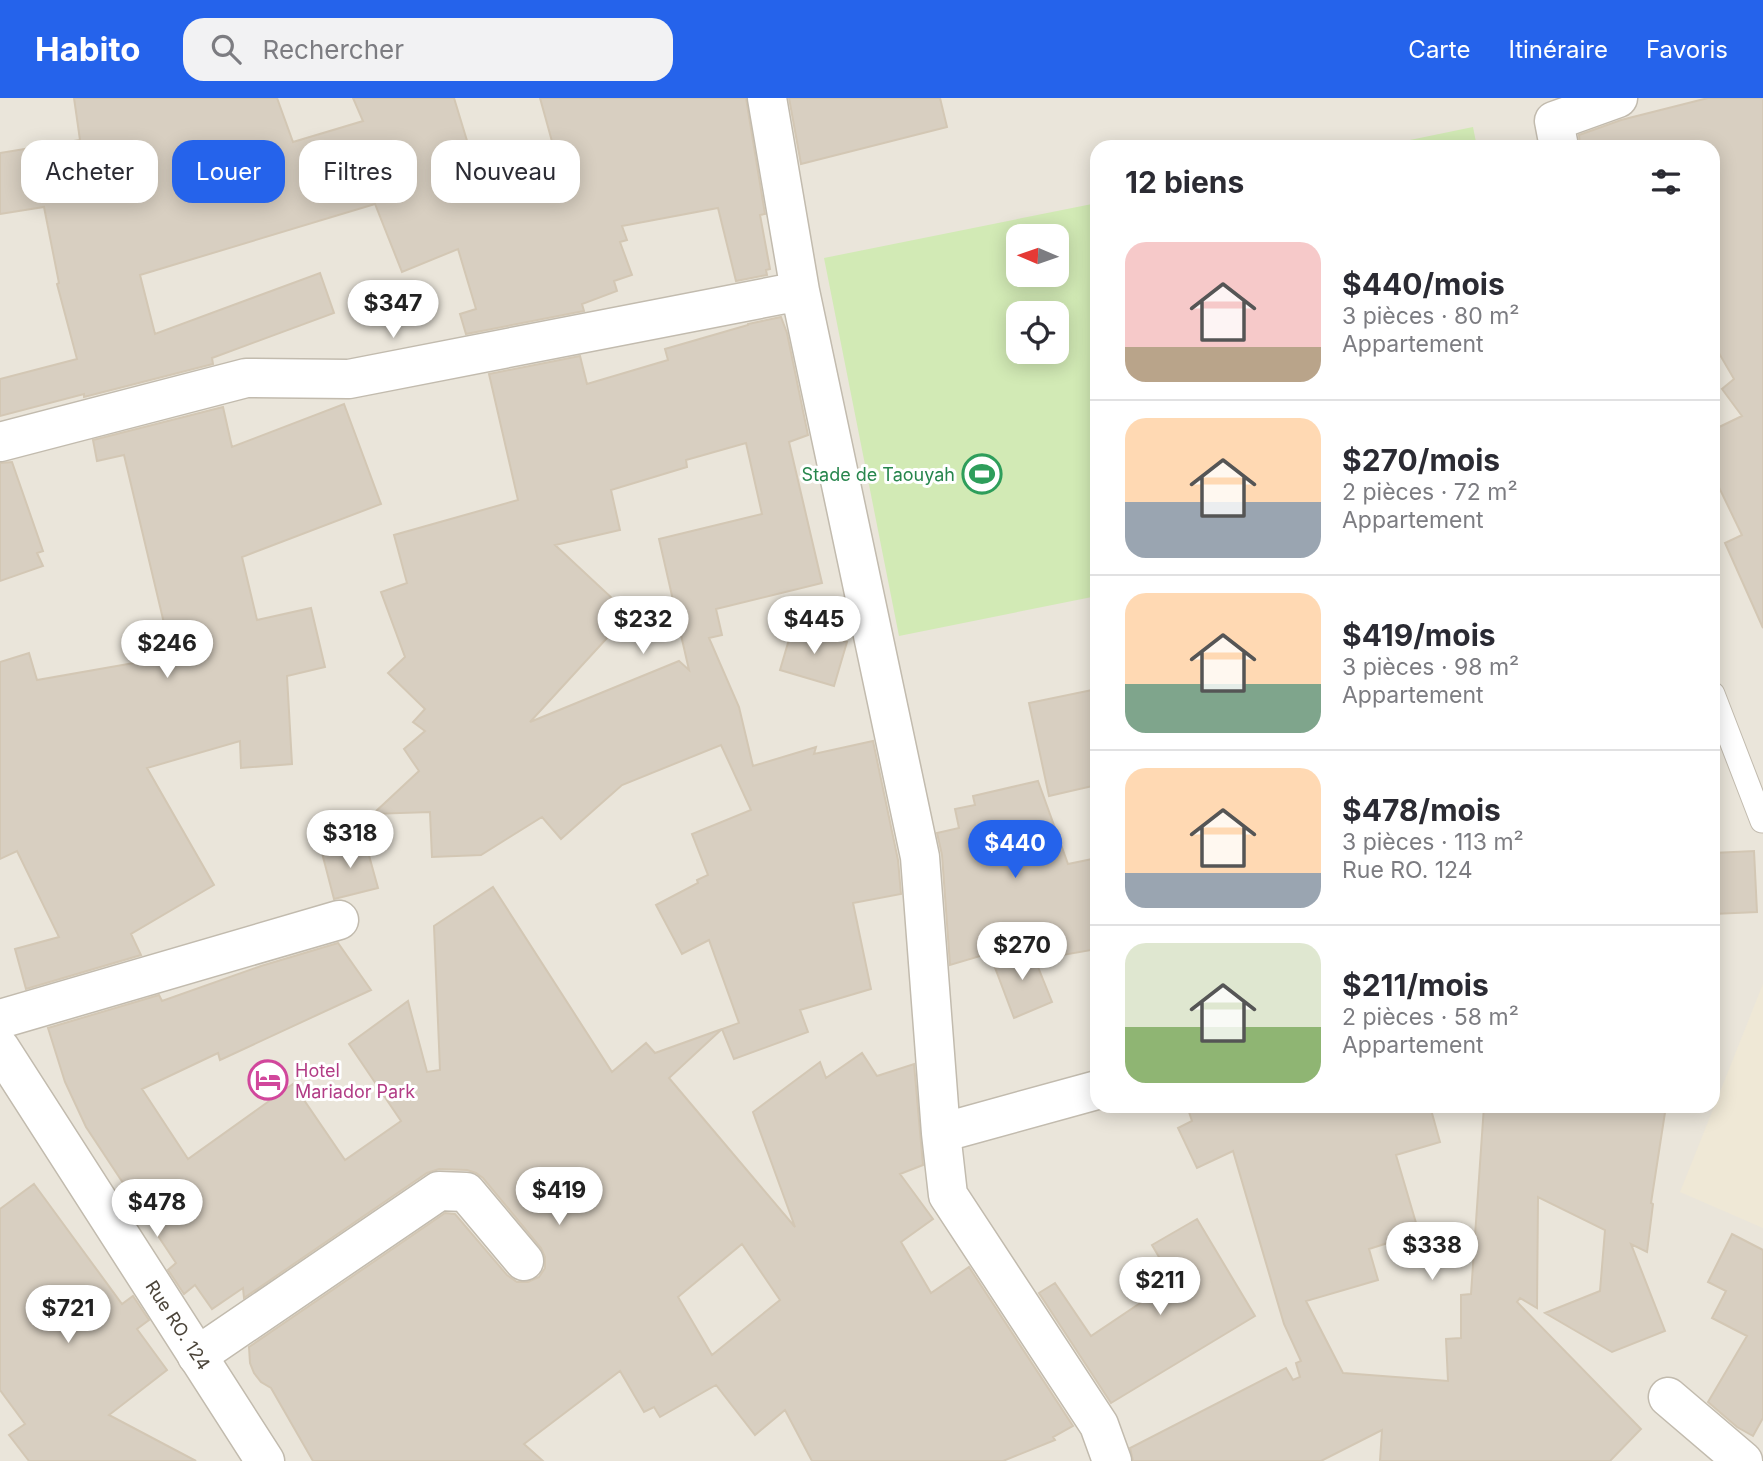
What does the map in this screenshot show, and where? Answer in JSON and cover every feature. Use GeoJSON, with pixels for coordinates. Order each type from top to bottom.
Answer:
{"type":"FeatureCollection","features":[{"type":"Feature","properties":{"kind":"street"},"geometry":{"type":"LineString","coordinates":[[767,98],[800,291],[920,857],[948,1195],[1099,1425],[1112,1461]]}},
{"type":"Feature","properties":{"kind":"street"},"geometry":{"type":"LineString","coordinates":[[1558,140],[1554,121],[1618,98]]}},
{"type":"Feature","properties":{"kind":"street"},"geometry":{"type":"LineString","coordinates":[[0,442],[246,378],[349,379],[800,291]]}},
{"type":"Feature","properties":{"kind":"street"},"geometry":{"type":"LineString","coordinates":[[0,1019],[339,920]]}},
{"type":"Feature","properties":{"kind":"street","name":"Rue RO. 124"},"geometry":{"type":"LineString","coordinates":[[0,1048],[265,1461]]}},
{"type":"Feature","properties":{"kind":"street"},"geometry":{"type":"LineString","coordinates":[[941,1133],[1090,1092]]}},
{"type":"Feature","properties":{"kind":"street"},"geometry":{"type":"LineString","coordinates":[[197,1356],[439,1191],[466,1192],[524,1261]]}},
{"type":"Feature","properties":{"kind":"street"},"geometry":{"type":"LineString","coordinates":[[1668,1397],[1743,1461]]}},
{"type":"Feature","properties":{"kind":"lane"},"geometry":{"type":"LineString","coordinates":[[1720,712],[1762,821]]}},
{"type":"Feature","properties":{"kind":"shaded area"},"geometry":{"type":"Polygon","coordinates":[[[0,98],[1763,98],[1763,1461],[0,1461],[0,98]]]}},
{"type":"Feature","properties":{"kind":"shaded area"},"geometry":{"type":"Polygon","coordinates":[[[1763,984],[1763,1228],[1680,1192],[1712,1113],[1720,1113],[1720,1092],[1763,984]]]}},
{"type":"Feature","properties":{"kind":"green space"},"geometry":{"type":"Polygon","coordinates":[[[1473,127],[1476,140],[1410,140],[1473,127]]]}},
{"type":"Feature","properties":{"kind":"green space","name":"Stade de Taouyah"},"geometry":{"type":"Polygon","coordinates":[[[1090,204],[1090,597],[899,636],[824,258],[1090,204]]]}},
{"type":"Feature","properties":{"kind":"building"},"geometry":{"type":"Polygon","coordinates":[[[74,98],[277,98],[293,142],[299,140],[299,203],[417,203],[417,140],[300,140],[363,121],[353,98],[454,98],[467,140],[431,140],[431,203],[580,203],[580,140],[552,140],[540,98],[746,98],[765,214],[760,215],[770,269],[766,270],[767,275],[736,281],[718,208],[622,226],[627,240],[620,242],[632,275],[614,281],[617,291],[582,304],[584,311],[466,334],[460,314],[476,309],[458,249],[402,272],[375,204],[140,275],[155,334],[320,273],[334,313],[212,358],[213,364],[0,416],[0,379],[77,359],[57,284],[59,283],[44,207],[0,214],[0,153],[21,150],[21,203],[158,203],[158,140],[80,140],[74,98]]]}},
{"type":"Feature","properties":{"kind":"building"},"geometry":{"type":"Polygon","coordinates":[[[789,98],[940,98],[947,127],[801,164],[789,98]]]}},
{"type":"Feature","properties":{"kind":"building"},"geometry":{"type":"Polygon","coordinates":[[[1708,98],[1763,98],[1763,628],[1725,543],[1742,535],[1720,489],[1720,427],[1742,416],[1722,389],[1734,379],[1720,355],[1720,140],[1579,140],[1579,135],[1621,120],[1708,98]]]}},
{"type":"Feature","properties":{"kind":"building"},"geometry":{"type":"Polygon","coordinates":[[[781,317],[787,333],[808,435],[789,442],[822,583],[716,609],[722,635],[709,638],[739,707],[753,766],[816,747],[814,754],[873,741],[898,860],[901,894],[853,903],[871,989],[800,1010],[808,1032],[734,1059],[722,1029],[739,1023],[709,940],[682,954],[656,905],[708,875],[692,834],[751,810],[721,745],[622,785],[561,839],[542,817],[481,855],[432,857],[430,812],[373,814],[419,771],[404,749],[425,731],[413,722],[425,709],[388,673],[405,657],[381,592],[407,583],[394,535],[518,500],[489,374],[580,356],[587,384],[668,360],[665,349],[781,317]],[[746,443],[686,460],[687,467],[611,490],[620,530],[555,545],[629,614],[530,722],[679,661],[689,670],[659,539],[762,514],[746,443]]]}},
{"type":"Feature","properties":{"kind":"building"},"geometry":{"type":"Polygon","coordinates":[[[344,404],[381,504],[242,557],[257,620],[311,608],[325,667],[287,676],[292,764],[241,768],[240,741],[147,768],[214,885],[131,934],[141,955],[26,989],[15,949],[59,937],[17,851],[0,859],[0,662],[29,653],[37,680],[168,657],[164,641],[168,640],[124,455],[97,461],[93,440],[223,407],[232,447],[344,404]]]}},
{"type":"Feature","properties":{"kind":"building"},"geometry":{"type":"Polygon","coordinates":[[[12,462],[43,551],[37,553],[43,566],[0,581],[0,463],[12,462]]]}},
{"type":"Feature","properties":{"kind":"building"},"geometry":{"type":"Polygon","coordinates":[[[793,626],[847,642],[834,686],[780,670],[793,626]]]}},
{"type":"Feature","properties":{"kind":"building"},"geometry":{"type":"Polygon","coordinates":[[[1090,690],[1090,787],[1049,796],[1029,703],[1090,690]]]}},
{"type":"Feature","properties":{"kind":"building"},"geometry":{"type":"Polygon","coordinates":[[[1038,781],[1068,864],[1090,859],[1090,950],[1046,958],[1037,939],[950,965],[942,855],[937,833],[959,828],[955,809],[975,805],[973,796],[1038,781]]]}},
{"type":"Feature","properties":{"kind":"building"},"geometry":{"type":"Polygon","coordinates":[[[365,841],[378,888],[334,899],[322,853],[365,841]]]}},
{"type":"Feature","properties":{"kind":"building"},"geometry":{"type":"Polygon","coordinates":[[[1754,851],[1757,912],[1720,914],[1720,853],[1754,851]]]}},
{"type":"Feature","properties":{"kind":"building"},"geometry":{"type":"Polygon","coordinates":[[[493,887],[612,1072],[646,1043],[655,1053],[722,1029],[669,1078],[795,1227],[753,1112],[820,1062],[826,1078],[862,1053],[877,1076],[914,1064],[923,1165],[900,1174],[933,1219],[901,1242],[931,1293],[969,1267],[1073,1426],[1053,1437],[1055,1440],[1003,1461],[812,1461],[785,1410],[755,1435],[716,1385],[660,1417],[654,1407],[644,1412],[620,1371],[524,1444],[543,1461],[313,1461],[271,1388],[261,1382],[254,1373],[249,1347],[445,1213],[455,1214],[507,1275],[517,1282],[528,1282],[539,1277],[545,1268],[545,1257],[541,1248],[483,1178],[467,1170],[439,1169],[427,1173],[244,1298],[243,1288],[212,1309],[195,1285],[184,1294],[168,1270],[176,1263],[86,1127],[65,1082],[48,1028],[159,995],[162,1001],[261,966],[338,943],[371,990],[220,1060],[218,1053],[142,1089],[188,1159],[293,1084],[345,1160],[401,1121],[349,1044],[408,1001],[427,1072],[440,1070],[434,926],[493,887]],[[742,1244],[678,1297],[712,1355],[780,1300],[742,1244]]]}},
{"type":"Feature","properties":{"kind":"building"},"geometry":{"type":"Polygon","coordinates":[[[1028,942],[1052,1002],[1014,1018],[994,965],[1028,942]]]}},
{"type":"Feature","properties":{"kind":"building"},"geometry":{"type":"Polygon","coordinates":[[[1189,1113],[1432,1113],[1440,1142],[1396,1155],[1419,1233],[1369,1249],[1378,1280],[1306,1301],[1343,1373],[1448,1381],[1446,1339],[1461,1338],[1461,1295],[1471,1294],[1484,1113],[1665,1113],[1651,1203],[1647,1252],[1631,1244],[1665,1331],[1612,1352],[1545,1313],[1600,1291],[1605,1230],[1538,1197],[1537,1308],[1520,1298],[1517,1302],[1641,1429],[1610,1461],[1380,1461],[1382,1430],[1321,1461],[1133,1461],[1130,1448],[1286,1368],[1293,1380],[1300,1377],[1296,1363],[1301,1361],[1284,1324],[1233,1151],[1197,1168],[1178,1128],[1192,1121],[1189,1113]]]}},
{"type":"Feature","properties":{"kind":"building"},"geometry":{"type":"Polygon","coordinates":[[[34,1184],[122,1304],[133,1296],[149,1320],[137,1329],[167,1370],[109,1415],[196,1461],[29,1461],[9,1435],[25,1424],[0,1390],[0,1209],[34,1184]]]}},
{"type":"Feature","properties":{"kind":"building"},"geometry":{"type":"Polygon","coordinates":[[[1197,1219],[1255,1316],[1111,1403],[1039,1293],[1055,1283],[1091,1336],[1173,1281],[1152,1245],[1197,1219]]]}},
{"type":"Feature","properties":{"kind":"building"},"geometry":{"type":"Polygon","coordinates":[[[1732,1234],[1763,1250],[1763,1418],[1753,1436],[1737,1427],[1708,1402],[1747,1336],[1712,1318],[1726,1291],[1708,1282],[1732,1234]]]}},
{"type":"Feature","properties":{"kind":"place","name":"Stade de Taouyah"},"geometry":{"type":"Point","coordinates":[982,474]}},
{"type":"Feature","properties":{"kind":"place","name":"Hotel Mariador Park"},"geometry":{"type":"Point","coordinates":[268,1080]}}]}
